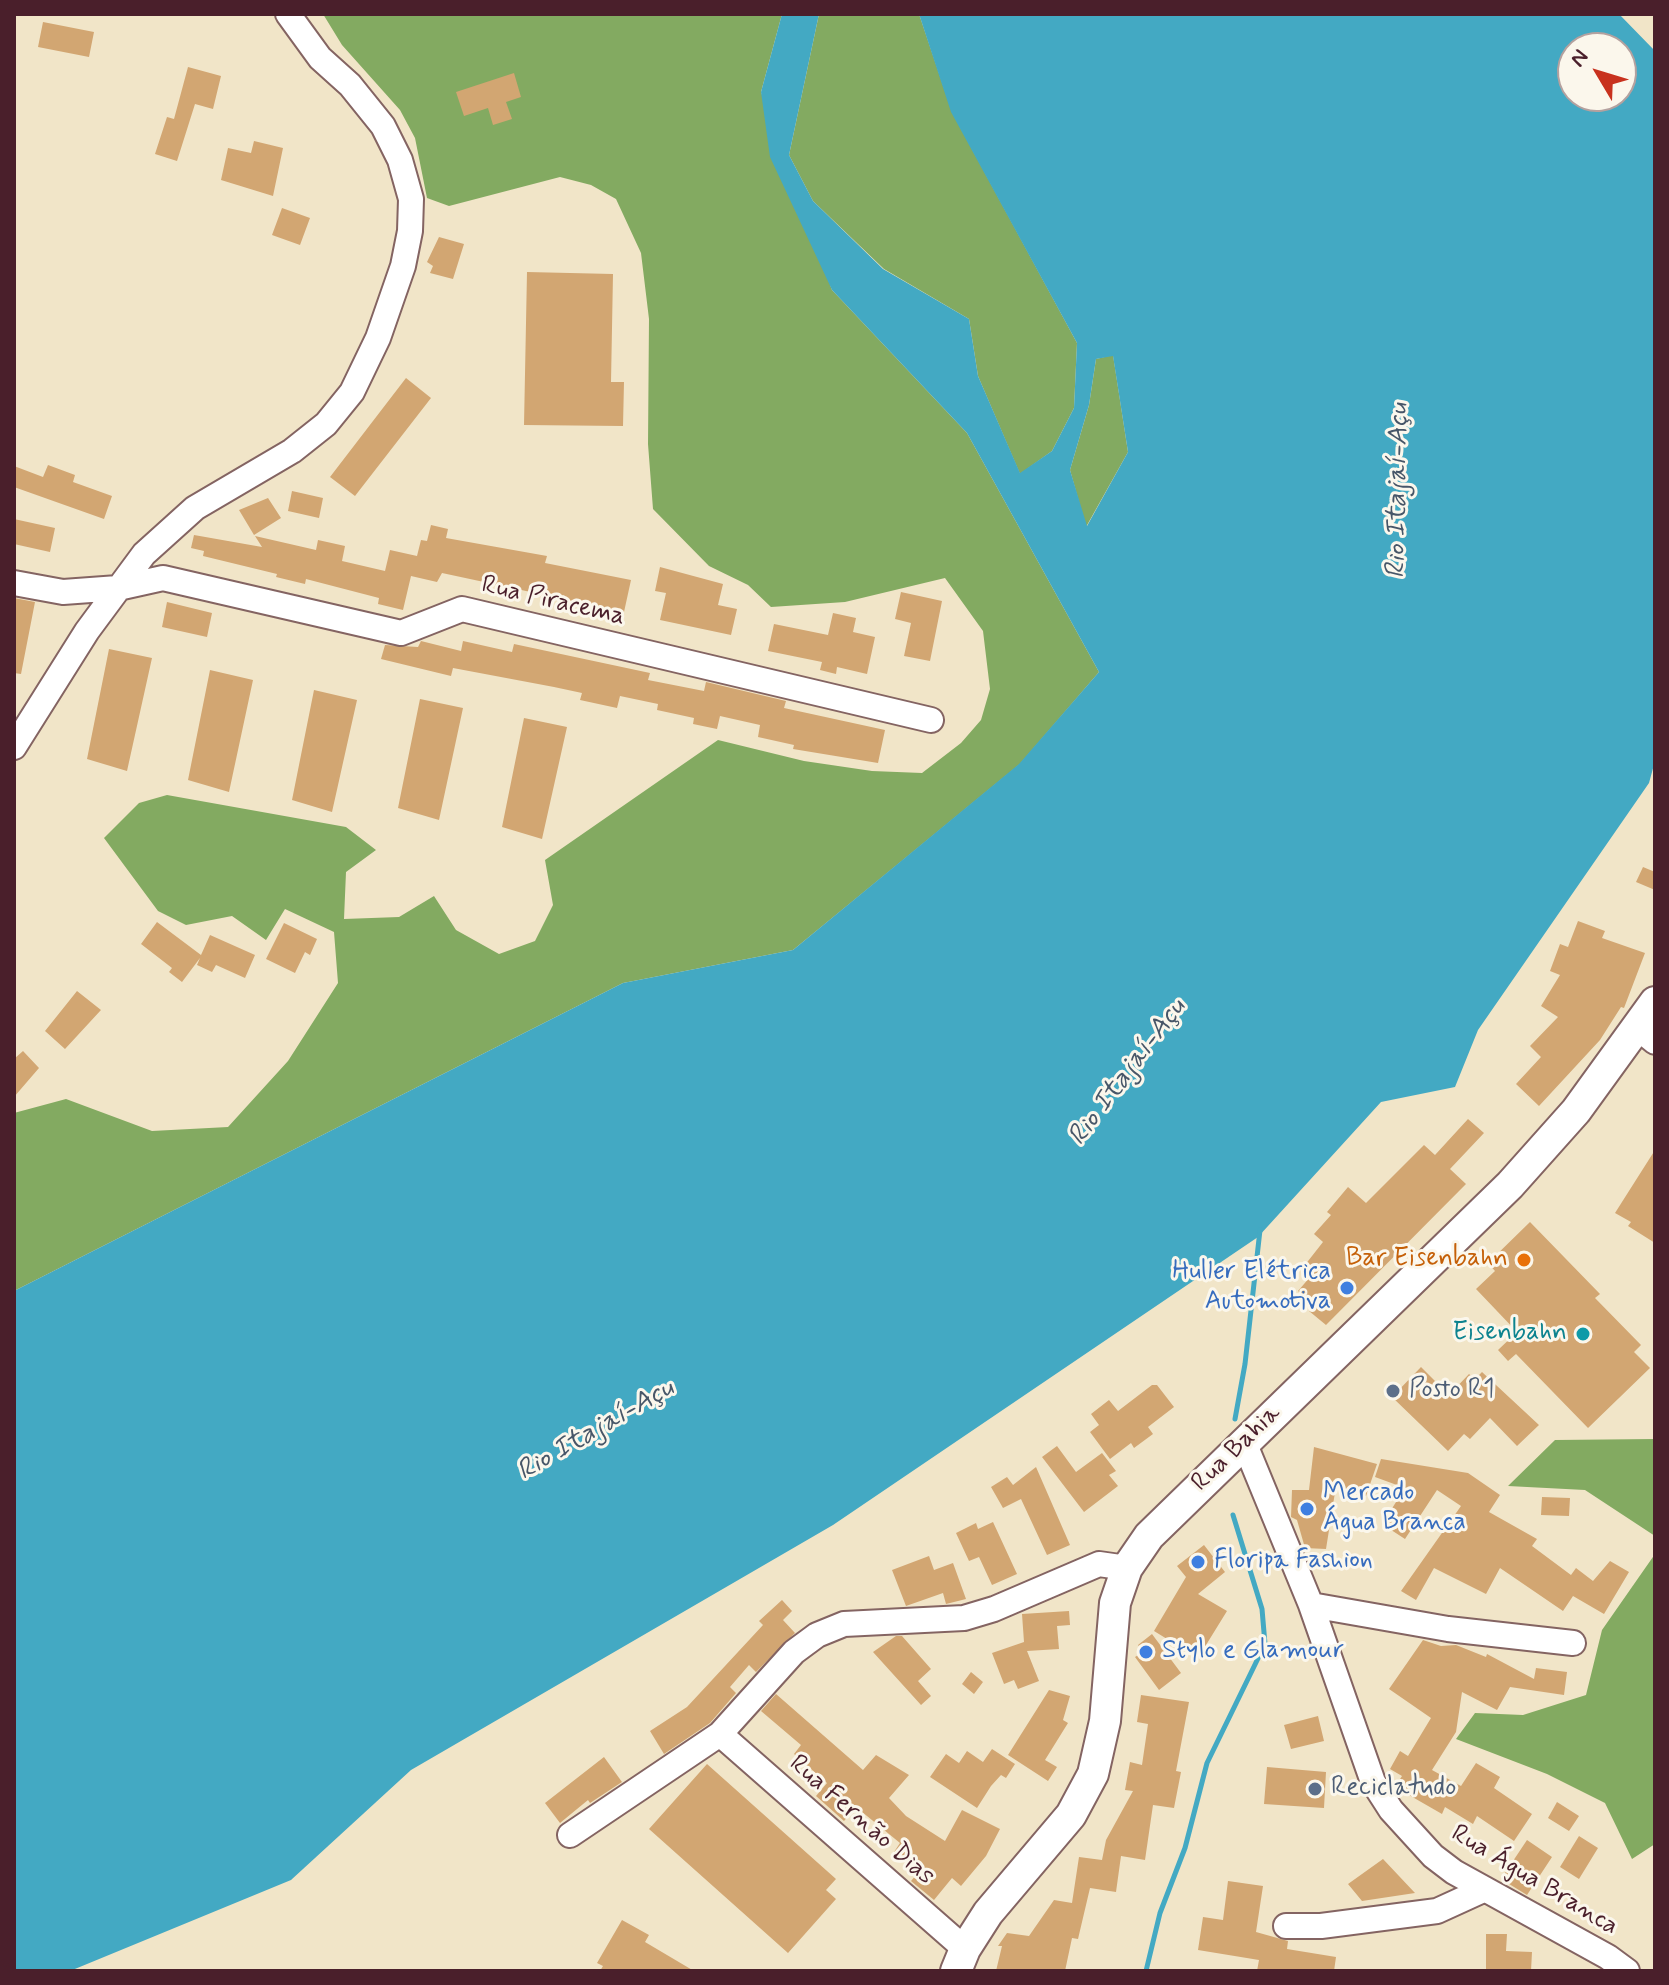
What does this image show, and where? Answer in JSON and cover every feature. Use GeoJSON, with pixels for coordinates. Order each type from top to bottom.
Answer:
{"type":"FeatureCollection","features":[{"type":"Feature","properties":{"kind":"main road","name":"Rua Bahia"},"geometry":{"type":"LineString","coordinates":[[961,1960],[988,1913],[1071,1815],[1093,1774],[1105,1721],[1115,1603],[1127,1568],[1149,1536],[1510,1185],[1647,1036],[1655,1002]]}},
{"type":"Feature","properties":{"kind":"street"},"geometry":{"type":"LineString","coordinates":[[14,747],[118,588],[159,538],[195,508],[292,451],[326,424],[352,392],[371,356],[403,266],[410,231],[411,199],[400,160],[383,126],[320,58],[288,14]]}},
{"type":"Feature","properties":{"kind":"street","name":"Rua Piracema"},"geometry":{"type":"LineString","coordinates":[[14,583],[63,592],[118,588],[163,578],[401,633],[462,609],[931,720]]}},
{"type":"Feature","properties":{"kind":"street","name":"Rua Água Branca"},"geometry":{"type":"LineString","coordinates":[[1244,1442],[1311,1605],[1373,1782],[1391,1810],[1433,1856],[1483,1890],[1545,1921],[1627,1971]]}},
{"type":"Feature","properties":{"kind":"street"},"geometry":{"type":"LineString","coordinates":[[570,1835],[720,1734],[794,1652],[817,1635],[844,1624],[964,1618],[994,1609],[1099,1564],[1127,1568]]}},
{"type":"Feature","properties":{"kind":"street"},"geometry":{"type":"LineString","coordinates":[[1311,1605],[1448,1629],[1573,1643]]}},
{"type":"Feature","properties":{"kind":"street","name":"Rua Fernão Dias"},"geometry":{"type":"LineString","coordinates":[[720,1734],[961,1960]]}},
{"type":"Feature","properties":{"kind":"street"},"geometry":{"type":"LineString","coordinates":[[1286,1926],[1321,1926],[1437,1911],[1483,1890]]}},
{"type":"Feature","properties":{"kind":"green space"},"geometry":{"type":"Polygon","coordinates":[[[323,14],[782,14],[761,92],[832,290],[967,433],[1099,672],[1020,764],[793,950],[623,983],[14,1291],[14,1113],[66,1099],[152,1131],[228,1127],[288,1061],[338,983],[334,932],[285,909],[266,940],[232,916],[186,925],[158,911],[104,838],[139,803],[167,795],[346,827],[376,850],[346,872],[344,919],[399,917],[434,896],[456,930],[499,954],[535,941],[553,905],[545,860],[718,740],[804,761],[872,771],[922,773],[961,743],[981,720],[990,689],[983,631],[945,578],[845,602],[771,607],[748,585],[709,566],[653,509],[648,444],[649,319],[641,253],[616,199],[591,185],[560,177],[449,206],[427,198],[415,138],[400,110],[342,45],[323,14]]]}},
{"type":"Feature","properties":{"kind":"green space"},"geometry":{"type":"Polygon","coordinates":[[[819,14],[919,14],[952,112],[1077,343],[1074,408],[1052,451],[1020,474],[978,376],[969,319],[884,269],[813,201],[789,155],[819,14]]]}},
{"type":"Feature","properties":{"kind":"green space"},"geometry":{"type":"Polygon","coordinates":[[[1113,355],[1128,452],[1086,527],[1070,470],[1089,405],[1096,359],[1113,355]]]}},
{"type":"Feature","properties":{"kind":"green space"},"geometry":{"type":"Polygon","coordinates":[[[1655,1439],[1655,1536],[1585,1490],[1508,1486],[1555,1440],[1655,1439]]]}},
{"type":"Feature","properties":{"kind":"green space"},"geometry":{"type":"Polygon","coordinates":[[[1655,1554],[1655,1844],[1632,1859],[1605,1803],[1547,1774],[1456,1739],[1475,1713],[1523,1715],[1586,1695],[1602,1630],[1655,1554]]]}},
{"type":"Feature","properties":{"kind":"water","name":"Rio Itajaí-Açu"},"geometry":{"type":"Polygon","coordinates":[[[782,14],[819,14],[789,155],[813,201],[883,269],[969,319],[978,376],[1020,473],[1052,451],[1074,408],[1077,343],[951,112],[919,14],[1619,14],[1637,32],[1557,32],[1557,112],[1637,112],[1637,32],[1655,51],[1655,761],[1649,783],[1478,1030],[1455,1087],[1381,1102],[1258,1237],[833,1525],[411,1770],[291,1880],[70,1971],[14,1971],[14,1291],[623,983],[793,950],[1019,764],[1099,672],[967,433],[832,290],[770,157],[761,92],[782,14]],[[1113,356],[1096,359],[1089,405],[1070,470],[1087,526],[1128,452],[1113,356]]]}},
{"type":"Feature","properties":{"kind":"building"},"geometry":{"type":"Polygon","coordinates":[[[43,22],[94,32],[89,57],[38,47],[43,22]]]}},
{"type":"Feature","properties":{"kind":"building"},"geometry":{"type":"Polygon","coordinates":[[[188,67],[221,76],[213,109],[195,104],[177,161],[155,154],[167,117],[174,119],[188,67]]]}},
{"type":"Feature","properties":{"kind":"building"},"geometry":{"type":"Polygon","coordinates":[[[514,73],[521,97],[506,102],[512,119],[493,125],[488,108],[464,116],[456,92],[514,73]]]}},
{"type":"Feature","properties":{"kind":"building"},"geometry":{"type":"Polygon","coordinates":[[[254,141],[283,148],[273,196],[221,180],[228,148],[251,153],[254,141]]]}},
{"type":"Feature","properties":{"kind":"building"},"geometry":{"type":"Polygon","coordinates":[[[282,208],[310,218],[300,245],[272,235],[282,208]]]}},
{"type":"Feature","properties":{"kind":"building"},"geometry":{"type":"Polygon","coordinates":[[[439,237],[464,244],[453,279],[430,273],[433,266],[427,262],[439,237]]]}},
{"type":"Feature","properties":{"kind":"building"},"geometry":{"type":"Polygon","coordinates":[[[527,272],[613,274],[611,382],[624,382],[623,426],[524,425],[527,272]]]}},
{"type":"Feature","properties":{"kind":"building"},"geometry":{"type":"Polygon","coordinates":[[[406,378],[431,398],[355,496],[330,477],[406,378]]]}},
{"type":"Feature","properties":{"kind":"building"},"geometry":{"type":"Polygon","coordinates":[[[48,465],[75,475],[73,482],[112,496],[104,519],[14,487],[14,466],[43,477],[48,465]]]}},
{"type":"Feature","properties":{"kind":"building"},"geometry":{"type":"Polygon","coordinates":[[[292,491],[323,498],[319,518],[288,511],[292,491]]]}},
{"type":"Feature","properties":{"kind":"building"},"geometry":{"type":"Polygon","coordinates":[[[268,498],[281,518],[254,535],[239,510],[268,498]]]}},
{"type":"Feature","properties":{"kind":"building"},"geometry":{"type":"Polygon","coordinates":[[[14,519],[55,528],[50,552],[14,544],[14,519]]]}},
{"type":"Feature","properties":{"kind":"building"},"geometry":{"type":"Polygon","coordinates":[[[431,525],[448,529],[446,538],[547,556],[545,563],[631,580],[624,612],[442,573],[437,582],[411,576],[403,610],[378,604],[379,598],[306,579],[305,584],[276,577],[277,574],[203,556],[204,551],[191,548],[194,535],[262,547],[255,536],[316,550],[318,540],[345,546],[342,561],[385,571],[390,550],[417,556],[421,540],[427,541],[431,525]]]}},
{"type":"Feature","properties":{"kind":"building"},"geometry":{"type":"Polygon","coordinates":[[[660,567],[723,584],[718,605],[737,609],[731,635],[660,620],[666,593],[655,591],[660,567]]]}},
{"type":"Feature","properties":{"kind":"building"},"geometry":{"type":"Polygon","coordinates":[[[901,592],[942,601],[930,661],[904,656],[911,623],[895,619],[901,592]]]}},
{"type":"Feature","properties":{"kind":"building"},"geometry":{"type":"Polygon","coordinates":[[[14,598],[35,602],[21,674],[14,673],[14,598]]]}},
{"type":"Feature","properties":{"kind":"building"},"geometry":{"type":"Polygon","coordinates":[[[167,602],[212,613],[207,637],[162,627],[167,602]]]}},
{"type":"Feature","properties":{"kind":"building"},"geometry":{"type":"Polygon","coordinates":[[[833,613],[856,618],[853,632],[875,637],[867,674],[837,667],[836,674],[820,670],[822,662],[768,651],[774,624],[828,635],[833,613]]]}},
{"type":"Feature","properties":{"kind":"building"},"geometry":{"type":"Polygon","coordinates":[[[421,641],[461,651],[463,641],[512,652],[514,644],[650,673],[648,680],[704,691],[706,682],[786,701],[784,708],[885,730],[878,763],[793,749],[794,745],[758,737],[760,725],[720,716],[717,729],[693,724],[694,718],[657,710],[658,704],[620,696],[617,708],[580,700],[582,693],[554,687],[453,668],[451,676],[381,659],[385,645],[418,647],[421,641]]]}},
{"type":"Feature","properties":{"kind":"building"},"geometry":{"type":"Polygon","coordinates":[[[109,649],[152,658],[127,771],[87,759],[109,649]]]}},
{"type":"Feature","properties":{"kind":"building"},"geometry":{"type":"Polygon","coordinates":[[[210,670],[253,680],[229,792],[188,780],[210,670]]]}},
{"type":"Feature","properties":{"kind":"building"},"geometry":{"type":"Polygon","coordinates":[[[314,690],[357,700],[332,812],[292,800],[314,690]]]}},
{"type":"Feature","properties":{"kind":"building"},"geometry":{"type":"Polygon","coordinates":[[[420,699],[463,708],[439,820],[398,808],[420,699]]]}},
{"type":"Feature","properties":{"kind":"building"},"geometry":{"type":"Polygon","coordinates":[[[524,718],[567,727],[542,839],[502,827],[524,718]]]}},
{"type":"Feature","properties":{"kind":"building"},"geometry":{"type":"Polygon","coordinates":[[[1643,867],[1655,872],[1655,890],[1636,882],[1643,867]]]}},
{"type":"Feature","properties":{"kind":"building"},"geometry":{"type":"Polygon","coordinates":[[[1578,921],[1605,931],[1602,938],[1645,953],[1624,1008],[1621,1007],[1600,1040],[1539,1106],[1516,1084],[1541,1057],[1530,1046],[1558,1017],[1541,1006],[1560,975],[1550,971],[1560,944],[1568,947],[1578,921]]]}},
{"type":"Feature","properties":{"kind":"building"},"geometry":{"type":"Polygon","coordinates":[[[157,922],[201,955],[210,935],[255,955],[245,978],[216,965],[212,972],[197,965],[200,958],[182,982],[169,972],[172,968],[141,944],[157,922]]]}},
{"type":"Feature","properties":{"kind":"building"},"geometry":{"type":"Polygon","coordinates":[[[284,923],[317,939],[310,955],[305,952],[295,973],[266,959],[284,923]]]}},
{"type":"Feature","properties":{"kind":"building"},"geometry":{"type":"Polygon","coordinates":[[[77,991],[101,1010],[65,1049],[45,1031],[77,991]]]}},
{"type":"Feature","properties":{"kind":"building"},"geometry":{"type":"Polygon","coordinates":[[[23,1051],[39,1068],[14,1097],[14,1059],[23,1051]]]}},
{"type":"Feature","properties":{"kind":"building"},"geometry":{"type":"Polygon","coordinates":[[[1468,1119],[1484,1133],[1450,1169],[1466,1184],[1326,1325],[1309,1311],[1313,1307],[1310,1300],[1298,1291],[1310,1277],[1301,1270],[1323,1242],[1314,1234],[1331,1215],[1327,1212],[1348,1187],[1366,1203],[1424,1145],[1435,1155],[1468,1119]]]}},
{"type":"Feature","properties":{"kind":"building"},"geometry":{"type":"Polygon","coordinates":[[[1655,1150],[1655,1243],[1628,1226],[1631,1222],[1615,1213],[1655,1150]]]}},
{"type":"Feature","properties":{"kind":"building","name":"Eisenbahn"},"geometry":{"type":"Polygon","coordinates":[[[1530,1222],[1600,1294],[1595,1298],[1641,1345],[1634,1352],[1650,1368],[1588,1428],[1516,1354],[1508,1361],[1498,1350],[1517,1332],[1476,1289],[1495,1271],[1488,1263],[1530,1222]]]}},
{"type":"Feature","properties":{"kind":"building"},"geometry":{"type":"Polygon","coordinates":[[[1421,1367],[1449,1395],[1469,1374],[1475,1379],[1482,1372],[1539,1425],[1517,1446],[1490,1418],[1470,1439],[1464,1434],[1448,1451],[1392,1397],[1421,1367]]]}},
{"type":"Feature","properties":{"kind":"building"},"geometry":{"type":"Polygon","coordinates":[[[1152,1385],[1157,1385],[1174,1407],[1148,1427],[1153,1434],[1134,1448],[1131,1443],[1110,1459],[1090,1432],[1099,1425],[1091,1414],[1109,1400],[1118,1411],[1152,1385]]]}},
{"type":"Feature","properties":{"kind":"building"},"geometry":{"type":"Polygon","coordinates":[[[1057,1446],[1076,1472],[1102,1453],[1116,1471],[1109,1475],[1118,1486],[1084,1512],[1042,1457],[1057,1446]]]}},
{"type":"Feature","properties":{"kind":"building"},"geometry":{"type":"Polygon","coordinates":[[[1314,1447],[1377,1464],[1366,1496],[1336,1486],[1326,1549],[1305,1548],[1297,1520],[1291,1517],[1292,1490],[1309,1490],[1314,1447]]]}},
{"type":"Feature","properties":{"kind":"building"},"geometry":{"type":"Polygon","coordinates":[[[1381,1459],[1468,1473],[1500,1495],[1489,1512],[1537,1539],[1532,1546],[1571,1575],[1576,1568],[1593,1581],[1610,1561],[1629,1572],[1604,1614],[1573,1596],[1563,1611],[1500,1568],[1486,1594],[1434,1568],[1416,1600],[1401,1591],[1461,1506],[1437,1490],[1405,1539],[1382,1524],[1405,1488],[1375,1477],[1381,1459]]]}},
{"type":"Feature","properties":{"kind":"building"},"geometry":{"type":"Polygon","coordinates":[[[1036,1467],[1070,1545],[1047,1555],[1021,1499],[1003,1508],[991,1487],[1007,1477],[1013,1485],[1036,1467]]]}},
{"type":"Feature","properties":{"kind":"building"},"geometry":{"type":"Polygon","coordinates":[[[1542,1497],[1570,1498],[1569,1516],[1541,1515],[1542,1497]]]}},
{"type":"Feature","properties":{"kind":"building"},"geometry":{"type":"Polygon","coordinates":[[[993,1522],[1017,1574],[992,1585],[979,1557],[969,1561],[956,1533],[976,1523],[978,1529],[993,1522]]]}},
{"type":"Feature","properties":{"kind":"building"},"geometry":{"type":"Polygon","coordinates":[[[1204,1545],[1225,1572],[1198,1594],[1227,1611],[1198,1658],[1154,1631],[1186,1577],[1177,1566],[1204,1545]]]}},
{"type":"Feature","properties":{"kind":"building"},"geometry":{"type":"Polygon","coordinates":[[[929,1556],[934,1570],[953,1563],[966,1599],[946,1604],[943,1593],[906,1606],[892,1570],[929,1556]]]}},
{"type":"Feature","properties":{"kind":"building"},"geometry":{"type":"Polygon","coordinates":[[[782,1600],[792,1611],[783,1620],[795,1633],[756,1672],[749,1665],[730,1687],[736,1693],[710,1723],[664,1754],[650,1731],[687,1707],[763,1625],[759,1621],[782,1600]]]}},
{"type":"Feature","properties":{"kind":"building"},"geometry":{"type":"Polygon","coordinates":[[[1069,1611],[1070,1625],[1057,1626],[1059,1649],[1027,1651],[1039,1681],[1018,1689],[1014,1680],[1004,1684],[992,1653],[1024,1642],[1022,1614],[1069,1611]]]}},
{"type":"Feature","properties":{"kind":"building"},"geometry":{"type":"Polygon","coordinates":[[[1152,1634],[1181,1673],[1159,1690],[1135,1657],[1143,1652],[1138,1645],[1152,1634]]]}},
{"type":"Feature","properties":{"kind":"building"},"geometry":{"type":"Polygon","coordinates":[[[896,1636],[902,1636],[931,1669],[918,1681],[931,1696],[921,1705],[873,1652],[896,1636]]]}},
{"type":"Feature","properties":{"kind":"building"},"geometry":{"type":"Polygon","coordinates":[[[1423,1640],[1441,1646],[1456,1645],[1486,1657],[1487,1654],[1534,1679],[1536,1668],[1567,1672],[1564,1695],[1510,1687],[1497,1710],[1462,1692],[1456,1732],[1432,1770],[1461,1786],[1476,1763],[1500,1777],[1494,1788],[1532,1814],[1514,1841],[1477,1816],[1473,1824],[1445,1807],[1442,1814],[1395,1787],[1402,1776],[1390,1769],[1400,1751],[1408,1756],[1431,1718],[1389,1689],[1423,1640]]]}},
{"type":"Feature","properties":{"kind":"building"},"geometry":{"type":"Polygon","coordinates":[[[971,1672],[983,1682],[974,1694],[962,1684],[971,1672]]]}},
{"type":"Feature","properties":{"kind":"building"},"geometry":{"type":"Polygon","coordinates":[[[1049,1690],[1070,1696],[1063,1720],[1068,1723],[1045,1760],[1057,1767],[1048,1781],[1008,1755],[1049,1690]]]}},
{"type":"Feature","properties":{"kind":"building"},"geometry":{"type":"Polygon","coordinates":[[[776,1694],[863,1770],[876,1755],[909,1775],[889,1798],[906,1816],[945,1841],[962,1810],[1000,1829],[986,1856],[961,1886],[952,1878],[934,1900],[911,1881],[921,1869],[894,1852],[900,1843],[856,1807],[844,1821],[816,1796],[827,1783],[794,1754],[801,1745],[761,1711],[776,1694]]]}},
{"type":"Feature","properties":{"kind":"building"},"geometry":{"type":"Polygon","coordinates":[[[1141,1695],[1189,1702],[1176,1771],[1181,1772],[1174,1808],[1153,1805],[1145,1860],[1121,1856],[1116,1892],[1090,1888],[1078,1939],[1072,1938],[1065,1971],[996,1971],[1002,1946],[998,1946],[1007,1933],[1029,1936],[1054,1900],[1072,1903],[1079,1857],[1102,1860],[1106,1840],[1133,1791],[1125,1790],[1130,1762],[1142,1765],[1148,1724],[1137,1722],[1141,1695]]]}},
{"type":"Feature","properties":{"kind":"building"},"geometry":{"type":"Polygon","coordinates":[[[1318,1716],[1324,1741],[1291,1749],[1284,1725],[1318,1716]]]}},
{"type":"Feature","properties":{"kind":"building"},"geometry":{"type":"Polygon","coordinates":[[[992,1749],[1015,1764],[1006,1778],[1001,1775],[991,1786],[977,1808],[930,1777],[946,1754],[959,1763],[967,1751],[983,1762],[992,1749]]]}},
{"type":"Feature","properties":{"kind":"building"},"geometry":{"type":"Polygon","coordinates":[[[604,1757],[622,1782],[590,1803],[588,1800],[560,1823],[545,1803],[604,1757]]]}},
{"type":"Feature","properties":{"kind":"building"},"geometry":{"type":"Polygon","coordinates":[[[707,1764],[836,1879],[826,1890],[836,1899],[788,1953],[649,1829],[707,1764]]]}},
{"type":"Feature","properties":{"kind":"building"},"geometry":{"type":"Polygon","coordinates":[[[1267,1767],[1326,1772],[1324,1808],[1264,1804],[1267,1767]]]}},
{"type":"Feature","properties":{"kind":"building"},"geometry":{"type":"Polygon","coordinates":[[[1557,1802],[1579,1816],[1569,1831],[1548,1818],[1557,1802]]]}},
{"type":"Feature","properties":{"kind":"building"},"geometry":{"type":"Polygon","coordinates":[[[1579,1836],[1598,1848],[1579,1879],[1560,1867],[1579,1836]]]}},
{"type":"Feature","properties":{"kind":"building"},"geometry":{"type":"Polygon","coordinates":[[[1527,1840],[1552,1857],[1527,1895],[1501,1879],[1527,1840]]]}},
{"type":"Feature","properties":{"kind":"building"},"geometry":{"type":"Polygon","coordinates":[[[1383,1859],[1415,1893],[1362,1901],[1348,1884],[1383,1859]]]}},
{"type":"Feature","properties":{"kind":"building"},"geometry":{"type":"Polygon","coordinates":[[[1228,1881],[1263,1886],[1256,1932],[1288,1941],[1287,1949],[1336,1957],[1334,1971],[1257,1971],[1259,1960],[1198,1950],[1203,1917],[1223,1920],[1228,1881]]]}},
{"type":"Feature","properties":{"kind":"building"},"geometry":{"type":"Polygon","coordinates":[[[622,1920],[649,1935],[645,1942],[694,1971],[600,1971],[603,1966],[597,1963],[622,1920]]]}},
{"type":"Feature","properties":{"kind":"building"},"geometry":{"type":"Polygon","coordinates":[[[1486,1934],[1507,1934],[1506,1951],[1532,1952],[1531,1971],[1486,1971],[1486,1934]]]}},
{"type":"Feature","properties":{"kind":"waterway"},"geometry":{"type":"LineString","coordinates":[[1235,1419],[1245,1364],[1260,1230]]}},
{"type":"Feature","properties":{"kind":"waterway"},"geometry":{"type":"LineString","coordinates":[[1146,1971],[1160,1913],[1185,1848],[1207,1763],[1265,1644],[1262,1609],[1233,1515]]}},
{"type":"Feature","properties":{"kind":"place","name":"Bar Eisenbahn"},"geometry":{"type":"Point","coordinates":[1524,1260]}},
{"type":"Feature","properties":{"kind":"place","name":"Huller Elétrica Automotiva"},"geometry":{"type":"Point","coordinates":[1347,1288]}},
{"type":"Feature","properties":{"kind":"place","name":"Eisenbahn"},"geometry":{"type":"Point","coordinates":[1583,1334]}},
{"type":"Feature","properties":{"kind":"place","name":"Posto R1"},"geometry":{"type":"Point","coordinates":[1393,1391]}},
{"type":"Feature","properties":{"kind":"place","name":"Mercado Água Branca"},"geometry":{"type":"Point","coordinates":[1307,1509]}},
{"type":"Feature","properties":{"kind":"place","name":"Floripa Fashion"},"geometry":{"type":"Point","coordinates":[1198,1562]}},
{"type":"Feature","properties":{"kind":"place","name":"Stylo e Glamour"},"geometry":{"type":"Point","coordinates":[1146,1652]}},
{"type":"Feature","properties":{"kind":"place","name":"Reciclatudo"},"geometry":{"type":"Point","coordinates":[1315,1789]}}]}
